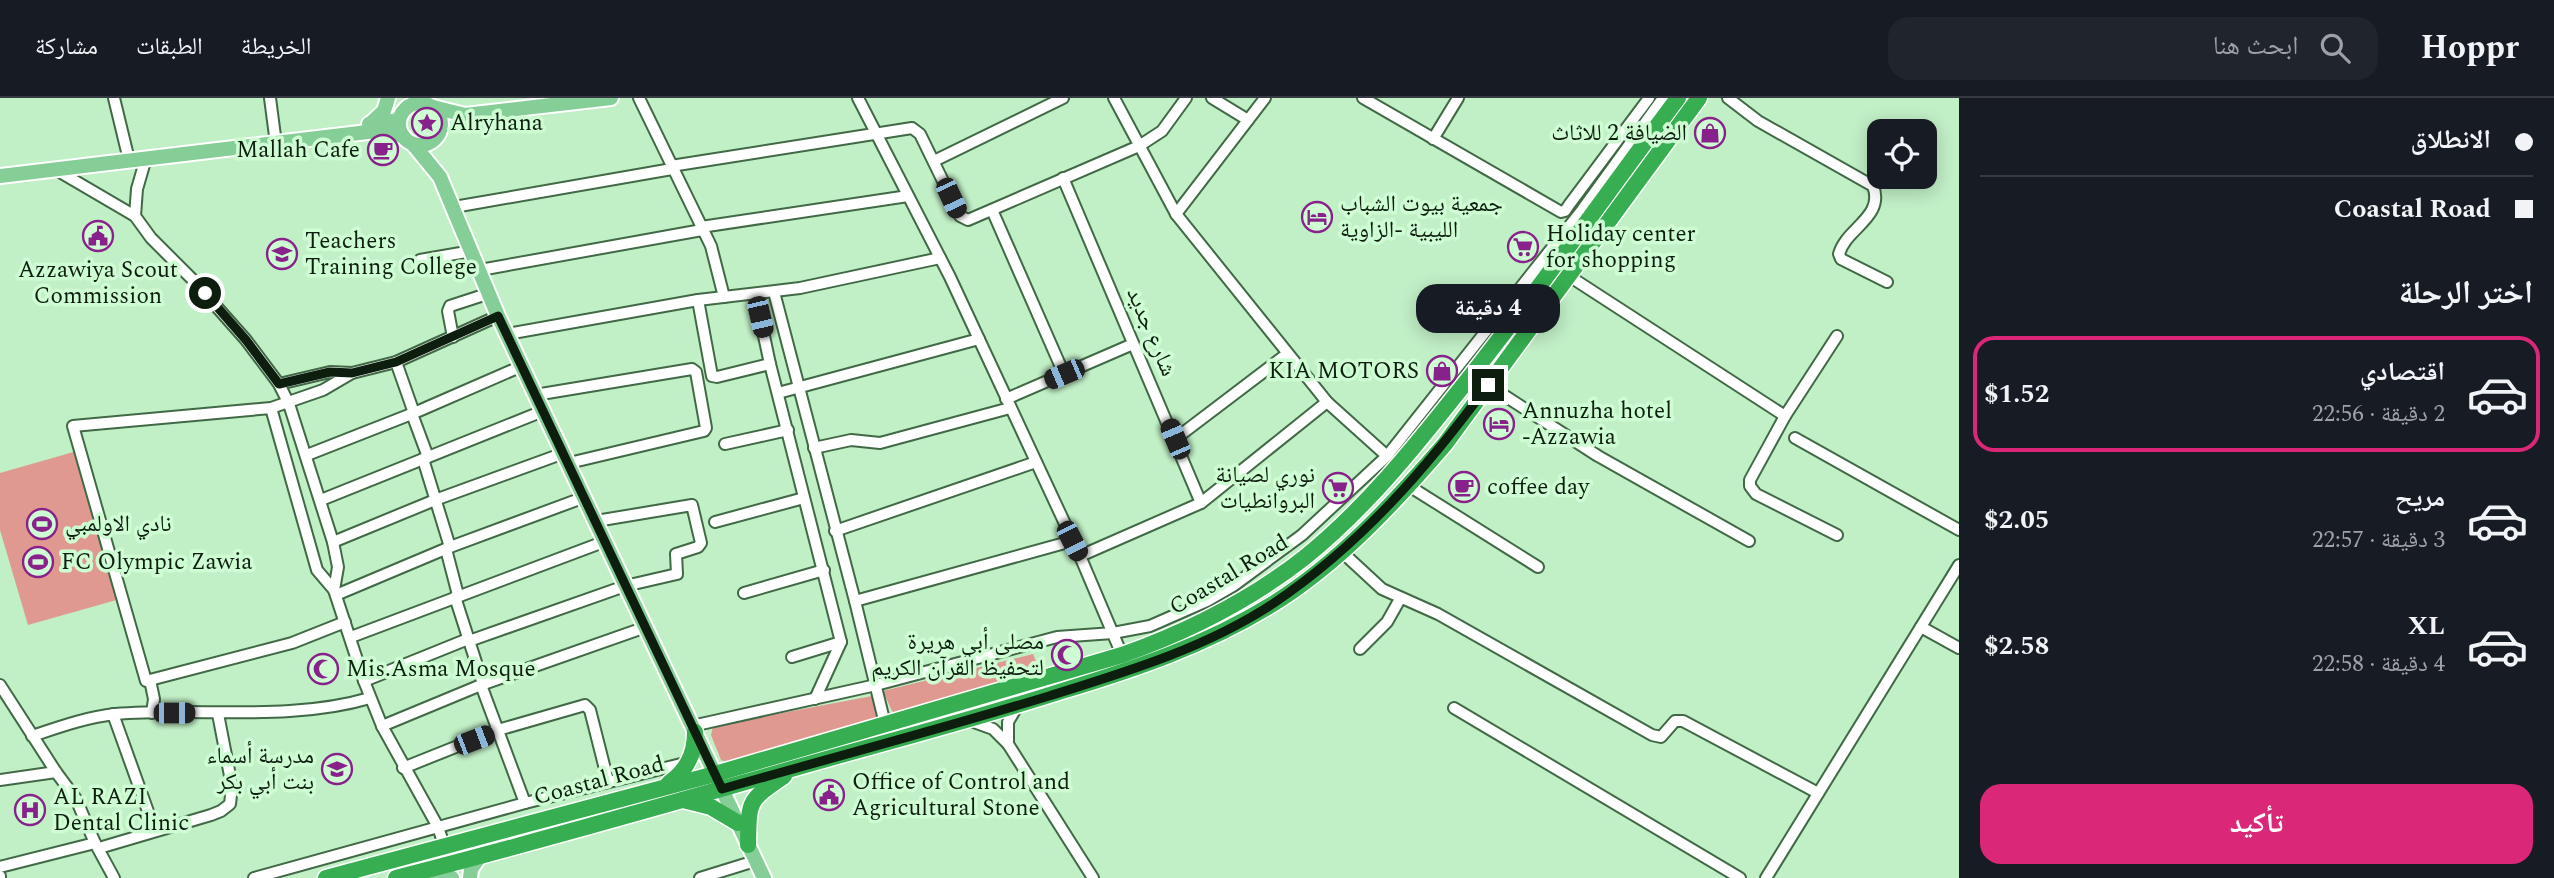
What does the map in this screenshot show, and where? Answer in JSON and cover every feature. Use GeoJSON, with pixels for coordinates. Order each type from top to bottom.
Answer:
{"type":"FeatureCollection","features":[{"type":"Feature","properties":{"kind":"highway","name":"Coastal Road"},"geometry":{"type":"LineString","coordinates":[[396,878],[681,800],[719,781],[885,724],[1122,655],[1178,634],[1240,601],[1303,558],[1363,505],[1401,464],[1490,353],[1678,98]]}},
{"type":"Feature","properties":{"kind":"highway","name":"Coastal Road"},"geometry":{"type":"LineString","coordinates":[[326,878],[663,787],[719,781],[797,767],[966,721],[1175,654],[1273,604],[1342,552],[1409,486],[1445,444],[1699,98]]}},
{"type":"Feature","properties":{"kind":"highway"},"geometry":{"type":"LineString","coordinates":[[663,787],[678,776],[689,762],[694,748],[693,729]]}},
{"type":"Feature","properties":{"kind":"highway"},"geometry":{"type":"LineString","coordinates":[[748,845],[748,813],[754,799],[797,767]]}},
{"type":"Feature","properties":{"kind":"highway"},"geometry":{"type":"LineString","coordinates":[[681,800],[711,807],[738,823]]}},
{"type":"Feature","properties":{"kind":"main road"},"geometry":{"type":"LineString","coordinates":[[370,124],[384,111],[389,98]]}},
{"type":"Feature","properties":{"kind":"main road"},"geometry":{"type":"LineString","coordinates":[[389,98],[399,118],[399,127],[440,177],[454,206],[498,316],[764,878]]}},
{"type":"Feature","properties":{"kind":"main road"},"geometry":{"type":"LineString","coordinates":[[129,158],[376,131],[391,132],[408,140],[427,144],[439,132],[465,116],[554,101],[611,98]]}},
{"type":"Feature","properties":{"kind":"main road"},"geometry":{"type":"LineString","coordinates":[[422,102],[440,117],[437,156],[440,177]]}},
{"type":"Feature","properties":{"kind":"main road"},"geometry":{"type":"LineString","coordinates":[[0,176],[370,124],[399,118],[410,105],[422,102],[465,116]]}},
{"type":"Feature","properties":{"kind":"main road"},"geometry":{"type":"LineString","coordinates":[[0,169],[50,167]]}},
{"type":"Feature","properties":{"kind":"main road"},"geometry":{"type":"LineString","coordinates":[[470,878],[471,869],[481,855]]}},
{"type":"Feature","properties":{"kind":"main road"},"geometry":{"type":"LineString","coordinates":[[417,873],[437,873],[452,878]]}},
{"type":"Feature","properties":{"kind":"street"},"geometry":{"type":"LineString","coordinates":[[114,98],[129,158]]}},
{"type":"Feature","properties":{"kind":"street"},"geometry":{"type":"LineString","coordinates":[[270,98],[275,136]]}},
{"type":"Feature","properties":{"kind":"street"},"geometry":{"type":"LineString","coordinates":[[639,98],[716,260],[724,297]]}},
{"type":"Feature","properties":{"kind":"street"},"geometry":{"type":"LineString","coordinates":[[858,98],[979,339],[1080,556],[1122,655]]}},
{"type":"Feature","properties":{"kind":"street"},"geometry":{"type":"LineString","coordinates":[[933,161],[1063,98]]}},
{"type":"Feature","properties":{"kind":"street"},"geometry":{"type":"LineString","coordinates":[[1114,98],[1177,214],[1326,402],[1387,456]]}},
{"type":"Feature","properties":{"kind":"street"},"geometry":{"type":"LineString","coordinates":[[454,206],[874,132],[915,129],[962,218],[968,220],[1139,146],[1162,131],[1186,98]]}},
{"type":"Feature","properties":{"kind":"street"},"geometry":{"type":"LineString","coordinates":[[1212,98],[1248,120]]}},
{"type":"Feature","properties":{"kind":"street"},"geometry":{"type":"LineString","coordinates":[[1177,214],[1265,98]]}},
{"type":"Feature","properties":{"kind":"street"},"geometry":{"type":"LineString","coordinates":[[1363,98],[1561,212],[1565,211],[1649,98]]}},
{"type":"Feature","properties":{"kind":"street"},"geometry":{"type":"LineString","coordinates":[[1433,139],[1458,98]]}},
{"type":"Feature","properties":{"kind":"street"},"geometry":{"type":"LineString","coordinates":[[693,729],[876,685],[1057,637],[1113,633],[1157,624],[1233,586],[1302,535],[1387,456],[1582,210],[1663,98]]}},
{"type":"Feature","properties":{"kind":"street"},"geometry":{"type":"LineString","coordinates":[[1728,98],[1758,121],[1873,186],[1873,211],[1843,242],[1839,254],[1841,259],[1887,282]]}},
{"type":"Feature","properties":{"kind":"street"},"geometry":{"type":"LineString","coordinates":[[135,216],[139,180],[146,158]]}},
{"type":"Feature","properties":{"kind":"street"},"geometry":{"type":"LineString","coordinates":[[50,167],[135,216],[151,237],[231,322],[279,384],[307,455],[333,542],[338,567],[335,592]]}},
{"type":"Feature","properties":{"kind":"street","name":"شارع جديد"},"geometry":{"type":"LineString","coordinates":[[1063,178],[1202,503]]}},
{"type":"Feature","properties":{"kind":"street"},"geometry":{"type":"LineString","coordinates":[[480,270],[701,229],[908,196]]}},
{"type":"Feature","properties":{"kind":"street"},"geometry":{"type":"LineString","coordinates":[[992,210],[1064,374]]}},
{"type":"Feature","properties":{"kind":"street"},"geometry":{"type":"LineString","coordinates":[[420,260],[472,251]]}},
{"type":"Feature","properties":{"kind":"street"},"geometry":{"type":"LineString","coordinates":[[507,334],[698,300],[774,292],[940,258]]}},
{"type":"Feature","properties":{"kind":"street"},"geometry":{"type":"LineString","coordinates":[[1569,276],[1785,416]]}},
{"type":"Feature","properties":{"kind":"street"},"geometry":{"type":"LineString","coordinates":[[774,292],[885,724]]}},
{"type":"Feature","properties":{"kind":"street"},"geometry":{"type":"LineString","coordinates":[[453,337],[450,306],[489,293]]}},
{"type":"Feature","properties":{"kind":"street"},"geometry":{"type":"LineString","coordinates":[[755,294],[770,364],[841,642],[815,699]]}},
{"type":"Feature","properties":{"kind":"street"},"geometry":{"type":"LineString","coordinates":[[698,300],[712,376],[770,364]]}},
{"type":"Feature","properties":{"kind":"street"},"geometry":{"type":"LineString","coordinates":[[345,622],[292,643],[150,680],[144,679],[73,426],[271,408],[289,404],[323,390],[352,373],[396,362],[498,316]]}},
{"type":"Feature","properties":{"kind":"street"},"geometry":{"type":"LineString","coordinates":[[1837,337],[1785,416],[1749,480],[1751,490],[1837,536]]}},
{"type":"Feature","properties":{"kind":"street"},"geometry":{"type":"LineString","coordinates":[[778,393],[979,339]]}},
{"type":"Feature","properties":{"kind":"street"},"geometry":{"type":"LineString","coordinates":[[814,448],[851,440],[880,443],[1008,403],[1064,374],[1133,344]]}},
{"type":"Feature","properties":{"kind":"street"},"geometry":{"type":"LineString","coordinates":[[1175,439],[1287,354]]}},
{"type":"Feature","properties":{"kind":"street"},"geometry":{"type":"LineString","coordinates":[[396,362],[425,458],[468,640],[525,803]]}},
{"type":"Feature","properties":{"kind":"street"},"geometry":{"type":"LineString","coordinates":[[307,455],[522,366]]}},
{"type":"Feature","properties":{"kind":"street"},"geometry":{"type":"LineString","coordinates":[[333,542],[435,500],[566,458],[704,431],[706,428],[696,372],[692,369],[536,394]]}},
{"type":"Feature","properties":{"kind":"street"},"geometry":{"type":"LineString","coordinates":[[279,384],[330,372],[352,373]]}},
{"type":"Feature","properties":{"kind":"street"},"geometry":{"type":"LineString","coordinates":[[1488,385],[1598,456],[1749,541]]}},
{"type":"Feature","properties":{"kind":"street"},"geometry":{"type":"LineString","coordinates":[[1080,556],[1202,503],[1326,402]]}},
{"type":"Feature","properties":{"kind":"street"},"geometry":{"type":"LineString","coordinates":[[271,408],[317,570],[335,592],[382,726],[438,827],[444,845]]}},
{"type":"Feature","properties":{"kind":"street"},"geometry":{"type":"LineString","coordinates":[[321,500],[543,411]]}},
{"type":"Feature","properties":{"kind":"street"},"geometry":{"type":"LineString","coordinates":[[726,444],[788,430]]}},
{"type":"Feature","properties":{"kind":"street"},"geometry":{"type":"LineString","coordinates":[[1795,438],[1959,530]]}},
{"type":"Feature","properties":{"kind":"street"},"geometry":{"type":"LineString","coordinates":[[835,531],[1036,462]]}},
{"type":"Feature","properties":{"kind":"street"},"geometry":{"type":"LineString","coordinates":[[1409,486],[1538,567]]}},
{"type":"Feature","properties":{"kind":"street"},"geometry":{"type":"LineString","coordinates":[[335,592],[585,497]]}},
{"type":"Feature","properties":{"kind":"street"},"geometry":{"type":"LineString","coordinates":[[715,523],[804,498]]}},
{"type":"Feature","properties":{"kind":"street"},"geometry":{"type":"LineString","coordinates":[[364,681],[468,640],[625,586],[677,573],[676,554],[698,547],[701,542],[694,506],[596,521]]}},
{"type":"Feature","properties":{"kind":"street"},"geometry":{"type":"LineString","coordinates":[[351,637],[606,541]]}},
{"type":"Feature","properties":{"kind":"street"},"geometry":{"type":"LineString","coordinates":[[855,601],[1072,541]]}},
{"type":"Feature","properties":{"kind":"street"},"geometry":{"type":"LineString","coordinates":[[1342,552],[1374,582],[1400,599],[1438,614],[1652,735],[1661,737],[1675,721],[1683,721],[1818,793]]}},
{"type":"Feature","properties":{"kind":"street"},"geometry":{"type":"LineString","coordinates":[[1766,878],[1959,565]]}},
{"type":"Feature","properties":{"kind":"street"},"geometry":{"type":"LineString","coordinates":[[744,593],[824,570]]}},
{"type":"Feature","properties":{"kind":"street"},"geometry":{"type":"LineString","coordinates":[[1360,649],[1387,622],[1400,599]]}},
{"type":"Feature","properties":{"kind":"street"},"geometry":{"type":"LineString","coordinates":[[382,726],[482,685],[646,627]]}},
{"type":"Feature","properties":{"kind":"street"},"geometry":{"type":"LineString","coordinates":[[1921,627],[1959,648]]}},
{"type":"Feature","properties":{"kind":"street"},"geometry":{"type":"LineString","coordinates":[[792,657],[841,642]]}},
{"type":"Feature","properties":{"kind":"street"},"geometry":{"type":"LineString","coordinates":[[150,680],[154,699],[152,713]]}},
{"type":"Feature","properties":{"kind":"street"},"geometry":{"type":"LineString","coordinates":[[0,685],[76,799],[114,878]]}},
{"type":"Feature","properties":{"kind":"street"},"geometry":{"type":"LineString","coordinates":[[32,736],[66,724],[113,714],[218,714],[334,706],[370,698]]}},
{"type":"Feature","properties":{"kind":"street"},"geometry":{"type":"LineString","coordinates":[[403,768],[498,730],[587,705],[608,781]]}},
{"type":"Feature","properties":{"kind":"street"},"geometry":{"type":"LineString","coordinates":[[1008,744],[1008,722],[1018,705]]}},
{"type":"Feature","properties":{"kind":"street"},"geometry":{"type":"LineString","coordinates":[[1454,708],[1740,878]]}},
{"type":"Feature","properties":{"kind":"street"},"geometry":{"type":"LineString","coordinates":[[113,714],[155,831]]}},
{"type":"Feature","properties":{"kind":"street"},"geometry":{"type":"LineString","coordinates":[[0,867],[155,831],[221,811],[230,804],[232,786],[218,714]]}},
{"type":"Feature","properties":{"kind":"street"},"geometry":{"type":"LineString","coordinates":[[966,721],[993,729],[1008,744],[1093,878]]}},
{"type":"Feature","properties":{"kind":"street"},"geometry":{"type":"LineString","coordinates":[[254,878],[525,803],[689,762]]}},
{"type":"Feature","properties":{"kind":"street"},"geometry":{"type":"LineString","coordinates":[[0,780],[56,772]]}},
{"type":"Feature","properties":{"kind":"street"},"geometry":{"type":"LineString","coordinates":[[700,878],[755,861]]}},
{"type":"Feature","properties":{"kind":"shaded area"},"geometry":{"type":"Polygon","coordinates":[[[77,451],[120,599],[28,625],[0,530],[0,473],[77,451]]]}},
{"type":"Feature","properties":{"kind":"shaded area"},"geometry":{"type":"Polygon","coordinates":[[[1033,654],[1041,675],[896,714],[883,691],[1033,654]]]}},
{"type":"Feature","properties":{"kind":"shaded area"},"geometry":{"type":"Polygon","coordinates":[[[872,696],[876,721],[729,763],[721,760],[711,735],[713,726],[872,696]]]}},
{"type":"Feature","properties":{"kind":"place","name":"Alryhana"},"geometry":{"type":"Point","coordinates":[427,123]}},
{"type":"Feature","properties":{"kind":"place","name":"الضيافة 2 للاثاث"},"geometry":{"type":"Point","coordinates":[1710,133]}},
{"type":"Feature","properties":{"kind":"place","name":"Mallah Cafe"},"geometry":{"type":"Point","coordinates":[383,150]}},
{"type":"Feature","properties":{"kind":"place","name":"جمعية بيوت الشباب الليبية -الزاوية"},"geometry":{"type":"Point","coordinates":[1317,217]}},
{"type":"Feature","properties":{"kind":"place","name":"Azzawiya Scout Commission"},"geometry":{"type":"Point","coordinates":[98,236]}},
{"type":"Feature","properties":{"kind":"place","name":"Holiday center for shopping"},"geometry":{"type":"Point","coordinates":[1523,247]}},
{"type":"Feature","properties":{"kind":"place","name":"Teachers Training College"},"geometry":{"type":"Point","coordinates":[282,254]}},
{"type":"Feature","properties":{"kind":"place","name":"KIA MOTORS"},"geometry":{"type":"Point","coordinates":[1442,371]}},
{"type":"Feature","properties":{"kind":"place","name":"Annuzha hotel -Azzawia"},"geometry":{"type":"Point","coordinates":[1499,424]}},
{"type":"Feature","properties":{"kind":"place","name":"coffee day"},"geometry":{"type":"Point","coordinates":[1464,487]}},
{"type":"Feature","properties":{"kind":"place","name":"نوري لصيانة البروانطيات"},"geometry":{"type":"Point","coordinates":[1338,488]}},
{"type":"Feature","properties":{"kind":"place","name":"نادي الاولمبي"},"geometry":{"type":"Point","coordinates":[42,524]}},
{"type":"Feature","properties":{"kind":"place","name":"FC Olympic Zawia"},"geometry":{"type":"Point","coordinates":[38,562]}},
{"type":"Feature","properties":{"kind":"place","name":"مصلى أبي هريرة لتحفيظ القرآن الكريم"},"geometry":{"type":"Point","coordinates":[1067,655]}},
{"type":"Feature","properties":{"kind":"place","name":"Mis.Asma Mosque"},"geometry":{"type":"Point","coordinates":[323,669]}},
{"type":"Feature","properties":{"kind":"place","name":"مدرسة أسماء بنت أبي بكر"},"geometry":{"type":"Point","coordinates":[337,769]}},
{"type":"Feature","properties":{"kind":"place","name":"Office of Control and Agricultural Stone"},"geometry":{"type":"Point","coordinates":[829,795]}},
{"type":"Feature","properties":{"kind":"place","name":"AL RAZI Dental Clinic"},"geometry":{"type":"Point","coordinates":[30,810]}},
{"type":"Feature","properties":{"kind":"route"},"geometry":{"type":"LineString","coordinates":[[205,293],[246,340],[279,384],[316,374],[352,373],[396,362],[498,316],[722,789],[966,721],[1092,682],[1175,654],[1227,629],[1273,604],[1342,552],[1409,486],[1445,444],[1488,385]]}}]}
